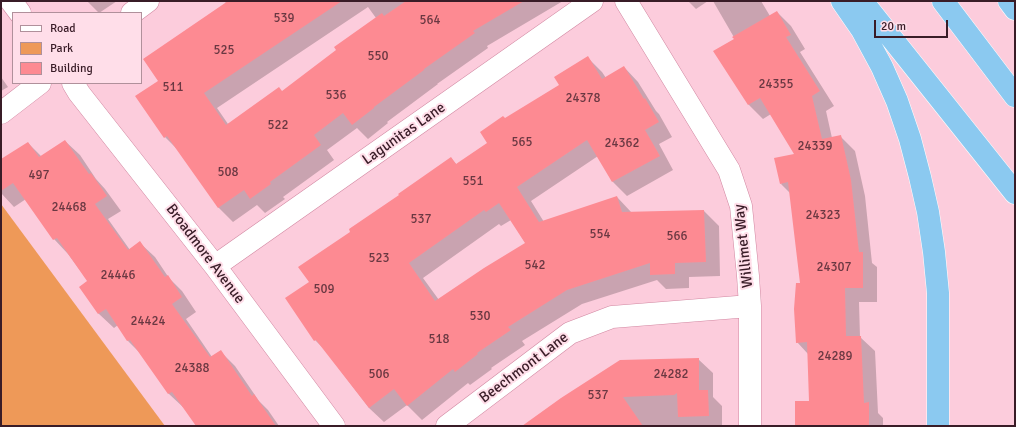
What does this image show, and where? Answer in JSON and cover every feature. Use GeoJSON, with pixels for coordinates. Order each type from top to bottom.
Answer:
{"type":"FeatureCollection","features":[{"type":"Feature","properties":{"kind":"highway"},"geometry":{"type":"LineString","coordinates":[[842,1],[865,36],[882,67],[897,101],[910,139],[928,212],[938,293],[938,426]]}},
{"type":"Feature","properties":{"kind":"highway"},"geometry":{"type":"LineString","coordinates":[[862,1],[1015,193]]}},
{"type":"Feature","properties":{"kind":"highway"},"geometry":{"type":"LineString","coordinates":[[943,1],[1015,96]]}},
{"type":"Feature","properties":{"kind":"highway"},"geometry":{"type":"LineString","coordinates":[[1009,1],[1015,9]]}},
{"type":"Feature","properties":{"kind":"street"},"geometry":{"type":"LineString","coordinates":[[11,1],[19,12]]}},
{"type":"Feature","properties":{"kind":"street"},"geometry":{"type":"LineString","coordinates":[[133,12],[148,1]]}},
{"type":"Feature","properties":{"kind":"street","name":"Lagunitas Lane"},"geometry":{"type":"LineString","coordinates":[[215,266],[592,1]]}},
{"type":"Feature","properties":{"kind":"street","name":"Willimet Way"},"geometry":{"type":"LineString","coordinates":[[626,1],[729,170],[741,206],[750,306],[750,426]]}},
{"type":"Feature","properties":{"kind":"street"},"geometry":{"type":"LineString","coordinates":[[1,113],[39,84]]}},
{"type":"Feature","properties":{"kind":"street","name":"Broadmore Avenue"},"geometry":{"type":"LineString","coordinates":[[74,84],[215,266],[334,426]]}},
{"type":"Feature","properties":{"kind":"street","name":"Beechmont Lane"},"geometry":{"type":"LineString","coordinates":[[447,426],[570,333],[612,317],[750,306]]}},
{"type":"Feature","properties":{"kind":"green space"},"geometry":{"type":"Polygon","coordinates":[[[1,204],[165,426],[1,426],[1,204]]]}},
{"type":"Feature","properties":{"kind":"building"},"geometry":{"type":"Polygon","coordinates":[[[228,1],[342,1],[204,93],[226,125],[279,87],[282,91],[336,50],[334,47],[382,13],[384,16],[406,1],[524,1],[473,31],[475,33],[424,69],[352,125],[343,113],[314,135],[321,145],[270,182],[271,184],[250,199],[244,190],[218,208],[167,136],[164,138],[135,96],[158,81],[143,59],[228,1]]]}},
{"type":"Feature","properties":{"kind":"building"},"geometry":{"type":"Polygon","coordinates":[[[777,11],[791,35],[786,37],[820,91],[812,96],[822,139],[841,135],[851,180],[859,252],[863,252],[863,288],[845,288],[846,336],[861,336],[864,403],[869,402],[869,426],[795,426],[795,401],[809,401],[807,342],[796,343],[794,309],[796,283],[800,283],[788,182],[780,184],[774,158],[794,154],[760,98],[748,105],[713,51],[734,39],[732,37],[777,11]]]}},
{"type":"Feature","properties":{"kind":"building"},"geometry":{"type":"Polygon","coordinates":[[[588,56],[602,79],[624,66],[659,122],[645,130],[660,156],[612,182],[587,140],[517,187],[539,222],[617,196],[622,212],[704,210],[706,262],[675,263],[675,274],[650,275],[650,263],[567,290],[508,327],[511,330],[477,353],[478,354],[455,372],[453,369],[407,406],[394,389],[369,408],[316,340],[314,341],[285,298],[309,282],[298,267],[350,232],[349,229],[451,157],[456,164],[487,143],[480,132],[503,116],[505,118],[559,85],[554,77],[588,56]],[[499,203],[486,212],[484,210],[409,263],[435,301],[525,243],[499,203]]]}},
{"type":"Feature","properties":{"kind":"building"},"geometry":{"type":"Polygon","coordinates":[[[65,140],[107,196],[95,204],[128,250],[140,241],[165,277],[168,275],[182,297],[172,304],[210,357],[221,350],[252,396],[254,394],[276,426],[196,426],[172,392],[168,394],[130,340],[127,341],[106,309],[98,314],[79,287],[87,281],[57,238],[53,240],[13,183],[1,191],[1,159],[28,142],[39,157],[65,140]]]}},
{"type":"Feature","properties":{"kind":"building"},"geometry":{"type":"Polygon","coordinates":[[[699,358],[699,390],[708,390],[709,416],[678,417],[677,393],[674,395],[623,397],[643,426],[522,426],[561,398],[620,360],[699,358]]]}}]}
